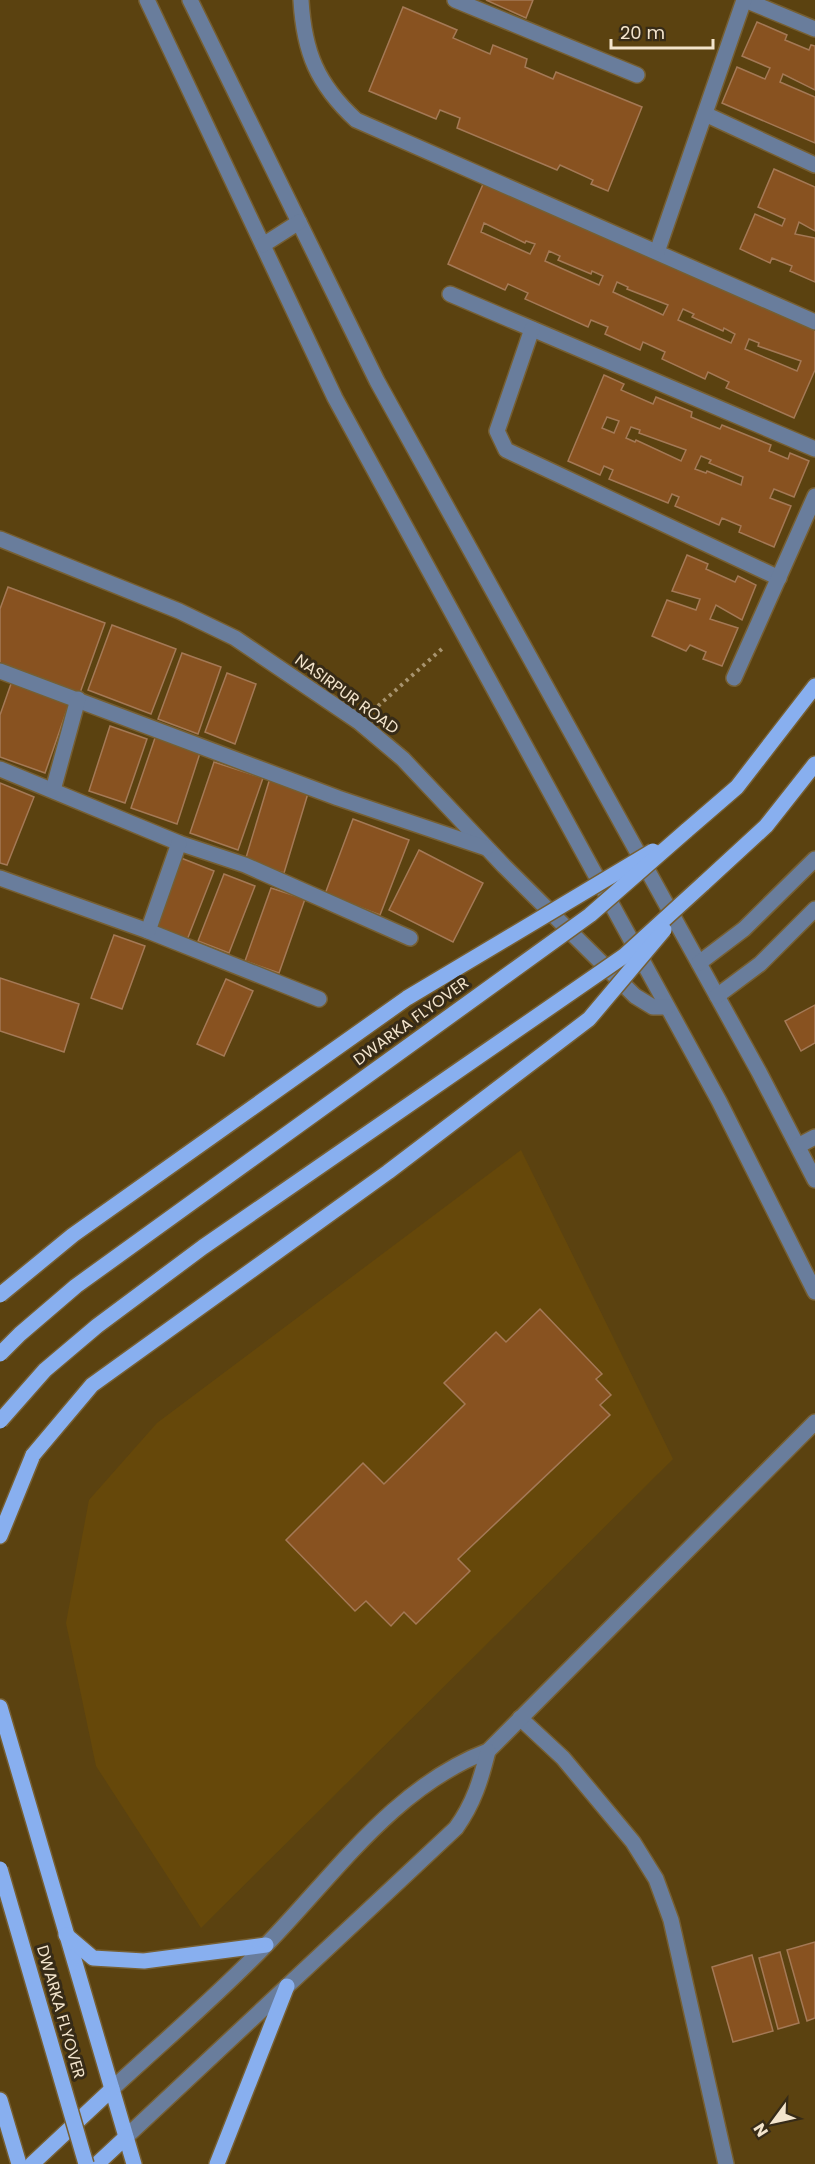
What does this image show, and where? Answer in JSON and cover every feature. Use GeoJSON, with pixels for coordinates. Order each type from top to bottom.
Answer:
{"type":"FeatureCollection","features":[{"type":"Feature","properties":{"kind":"main road","name":"DWARKA FLYOVER"},"geometry":{"type":"LineString","coordinates":[[0,1354],[76,1286],[590,915],[736,787],[815,686]]}},
{"type":"Feature","properties":{"kind":"main road"},"geometry":{"type":"LineString","coordinates":[[0,1420],[45,1370],[96,1326],[203,1247],[624,956],[766,826],[815,764]]}},
{"type":"Feature","properties":{"kind":"main road"},"geometry":{"type":"LineString","coordinates":[[0,1294],[73,1235],[407,998],[686,831]]}},
{"type":"Feature","properties":{"kind":"main road"},"geometry":{"type":"LineString","coordinates":[[0,1536],[33,1455],[92,1385],[388,1172],[589,1019],[702,884]]}},
{"type":"Feature","properties":{"kind":"main road"},"geometry":{"type":"LineString","coordinates":[[0,1707],[134,2164]]}},
{"type":"Feature","properties":{"kind":"main road","name":"DWARKA FLYOVER"},"geometry":{"type":"LineString","coordinates":[[0,1869],[86,2164]]}},
{"type":"Feature","properties":{"kind":"main road"},"geometry":{"type":"LineString","coordinates":[[66,1935],[93,1958],[144,1961],[266,1945]]}},
{"type":"Feature","properties":{"kind":"main road"},"geometry":{"type":"LineString","coordinates":[[217,2164],[287,1986]]}},
{"type":"Feature","properties":{"kind":"main road"},"geometry":{"type":"LineString","coordinates":[[32,2164],[112,2089]]}},
{"type":"Feature","properties":{"kind":"main road"},"geometry":{"type":"LineString","coordinates":[[0,2100],[19,2164]]}},
{"type":"Feature","properties":{"kind":"main road"},"geometry":{"type":"LineString","coordinates":[[97,2164],[126,2137]]}},
{"type":"Feature","properties":{"kind":"street"},"geometry":{"type":"LineString","coordinates":[[147,0],[335,398],[719,1101],[815,1292]]}},
{"type":"Feature","properties":{"kind":"street"},"geometry":{"type":"LineString","coordinates":[[190,0],[378,381],[798,1146],[810,1163],[815,1180]]}},
{"type":"Feature","properties":{"kind":"street"},"geometry":{"type":"LineString","coordinates":[[301,0],[310,58],[327,86],[356,120],[815,322]]}},
{"type":"Feature","properties":{"kind":"street"},"geometry":{"type":"LineString","coordinates":[[455,0],[637,75]]}},
{"type":"Feature","properties":{"kind":"street"},"geometry":{"type":"LineString","coordinates":[[657,252],[744,0],[815,29]]}},
{"type":"Feature","properties":{"kind":"street"},"geometry":{"type":"LineString","coordinates":[[705,114],[815,165]]}},
{"type":"Feature","properties":{"kind":"street"},"geometry":{"type":"LineString","coordinates":[[263,245],[299,222]]}},
{"type":"Feature","properties":{"kind":"street"},"geometry":{"type":"LineString","coordinates":[[450,294],[815,449]]}},
{"type":"Feature","properties":{"kind":"street"},"geometry":{"type":"LineString","coordinates":[[532,329],[497,431],[506,450],[779,578]]}},
{"type":"Feature","properties":{"kind":"street"},"geometry":{"type":"LineString","coordinates":[[734,678],[815,496]]}},
{"type":"Feature","properties":{"kind":"street","name":"NASIRPUR ROAD"},"geometry":{"type":"LineString","coordinates":[[0,539],[179,611],[235,638],[359,722],[403,759],[635,996],[653,1007],[667,1008]]}},
{"type":"Feature","properties":{"kind":"street"},"geometry":{"type":"LineString","coordinates":[[0,671],[338,798],[489,849]]}},
{"type":"Feature","properties":{"kind":"street"},"geometry":{"type":"LineString","coordinates":[[53,790],[78,699]]}},
{"type":"Feature","properties":{"kind":"street"},"geometry":{"type":"LineString","coordinates":[[0,769],[179,843],[245,865],[411,938]]}},
{"type":"Feature","properties":{"kind":"street"},"geometry":{"type":"LineString","coordinates":[[148,931],[179,843]]}},
{"type":"Feature","properties":{"kind":"street"},"geometry":{"type":"LineString","coordinates":[[699,963],[738,934],[815,860]]}},
{"type":"Feature","properties":{"kind":"street"},"geometry":{"type":"LineString","coordinates":[[0,878],[148,931],[319,999]]}},
{"type":"Feature","properties":{"kind":"street"},"geometry":{"type":"LineString","coordinates":[[717,996],[760,964],[815,909]]}},
{"type":"Feature","properties":{"kind":"street"},"geometry":{"type":"LineString","coordinates":[[798,1146],[815,1137]]}},
{"type":"Feature","properties":{"kind":"street"},"geometry":{"type":"LineString","coordinates":[[112,2089],[266,1945],[395,1808],[426,1783],[459,1762],[488,1750],[815,1422]]}},
{"type":"Feature","properties":{"kind":"street"},"geometry":{"type":"LineString","coordinates":[[520,1718],[563,1758],[633,1842],[656,1880],[671,1920],[726,2164]]}},
{"type":"Feature","properties":{"kind":"street"},"geometry":{"type":"LineString","coordinates":[[126,2137],[456,1828],[469,1810],[480,1783],[488,1750]]}},
{"type":"Feature","properties":{"kind":"path"},"geometry":{"type":"LineString","coordinates":[[359,722],[462,631]]}},
{"type":"Feature","properties":{"kind":"shaded area"},"geometry":{"type":"Polygon","coordinates":[[[521,1150],[673,1459],[201,1928],[96,1766],[66,1623],[89,1500],[157,1423],[521,1150]]]}},
{"type":"Feature","properties":{"kind":"building"},"geometry":{"type":"Polygon","coordinates":[[[486,0],[533,0],[526,18],[486,0]]]}},
{"type":"Feature","properties":{"kind":"building"},"geometry":{"type":"Polygon","coordinates":[[[403,7],[457,30],[453,38],[490,54],[493,45],[527,59],[525,67],[553,79],[556,72],[642,107],[608,191],[591,184],[593,180],[560,165],[557,170],[457,128],[460,118],[440,110],[436,119],[369,91],[403,7]]]}},
{"type":"Feature","properties":{"kind":"building"},"geometry":{"type":"Polygon","coordinates":[[[757,22],[787,35],[785,40],[809,50],[811,45],[815,46],[815,90],[783,74],[780,82],[815,97],[815,143],[722,103],[737,67],[765,79],[770,68],[742,56],[757,22]]]}},
{"type":"Feature","properties":{"kind":"building"},"geometry":{"type":"Polygon","coordinates":[[[774,169],[815,187],[815,231],[799,222],[795,234],[815,238],[815,282],[790,271],[792,266],[772,258],[770,263],[740,249],[755,214],[782,226],[785,219],[758,207],[774,169]]]}},
{"type":"Feature","properties":{"kind":"building"},"geometry":{"type":"Polygon","coordinates":[[[484,182],[815,328],[815,370],[794,418],[726,388],[729,382],[708,372],[705,379],[662,359],[665,352],[643,342],[640,350],[605,334],[608,327],[591,320],[588,327],[525,299],[528,293],[508,284],[505,290],[448,264],[484,182]],[[484,223],[481,232],[530,254],[535,244],[526,241],[525,243],[484,223]],[[549,251],[545,261],[599,285],[603,276],[592,271],[591,274],[558,260],[560,256],[549,251]],[[617,282],[613,292],[663,315],[668,305],[627,289],[628,287],[617,282]],[[683,309],[678,320],[731,343],[735,334],[692,317],[694,314],[683,309]],[[749,339],[745,349],[797,371],[801,361],[758,346],[759,343],[749,339]]]}},
{"type":"Feature","properties":{"kind":"building"},"geometry":{"type":"Polygon","coordinates":[[[604,375],[624,384],[621,390],[653,404],[656,397],[692,412],[691,417],[720,429],[722,425],[771,445],[769,451],[788,459],[790,453],[809,461],[794,497],[774,489],[770,498],[791,506],[774,547],[739,532],[741,526],[722,518],[719,525],[675,506],[679,497],[672,494],[668,503],[609,479],[613,470],[604,466],[600,475],[568,461],[604,375]],[[607,417],[602,428],[614,433],[619,421],[607,417]],[[631,427],[626,438],[635,442],[636,440],[681,461],[686,450],[639,433],[640,430],[631,427]],[[701,456],[695,469],[706,473],[707,471],[741,485],[743,477],[709,463],[711,460],[701,456]]]}},
{"type":"Feature","properties":{"kind":"building"},"geometry":{"type":"Polygon","coordinates":[[[687,555],[708,564],[706,569],[735,582],[738,576],[756,585],[742,620],[716,605],[710,619],[738,628],[722,666],[703,659],[706,652],[690,645],[686,651],[652,636],[667,600],[696,610],[700,599],[672,591],[687,555]]]}},
{"type":"Feature","properties":{"kind":"building"},"geometry":{"type":"Polygon","coordinates":[[[8,587],[105,623],[80,693],[0,664],[0,609],[8,587]]]}},
{"type":"Feature","properties":{"kind":"building"},"geometry":{"type":"Polygon","coordinates":[[[112,625],[176,649],[151,714],[88,690],[112,625]]]}},
{"type":"Feature","properties":{"kind":"building"},"geometry":{"type":"Polygon","coordinates":[[[182,653],[221,667],[198,734],[158,719],[182,653]]]}},
{"type":"Feature","properties":{"kind":"building"},"geometry":{"type":"Polygon","coordinates":[[[227,673],[256,684],[235,744],[205,732],[227,673]]]}},
{"type":"Feature","properties":{"kind":"building"},"geometry":{"type":"Polygon","coordinates":[[[12,681],[70,701],[45,773],[0,757],[0,715],[12,681]]]}},
{"type":"Feature","properties":{"kind":"building"},"geometry":{"type":"Polygon","coordinates":[[[110,726],[147,739],[125,803],[89,791],[110,726]]]}},
{"type":"Feature","properties":{"kind":"building"},"geometry":{"type":"Polygon","coordinates":[[[156,735],[201,750],[177,824],[131,808],[156,735]]]}},
{"type":"Feature","properties":{"kind":"building"},"geometry":{"type":"Polygon","coordinates":[[[214,762],[263,778],[238,850],[190,833],[214,762]]]}},
{"type":"Feature","properties":{"kind":"building"},"geometry":{"type":"Polygon","coordinates":[[[270,778],[309,790],[284,873],[245,861],[270,778]]]}},
{"type":"Feature","properties":{"kind":"building"},"geometry":{"type":"Polygon","coordinates":[[[0,783],[34,797],[7,865],[0,863],[0,783]]]}},
{"type":"Feature","properties":{"kind":"building"},"geometry":{"type":"Polygon","coordinates":[[[353,819],[409,840],[380,915],[325,894],[353,819]]]}},
{"type":"Feature","properties":{"kind":"building"},"geometry":{"type":"Polygon","coordinates":[[[419,850],[483,883],[453,942],[389,910],[419,850]]]}},
{"type":"Feature","properties":{"kind":"building"},"geometry":{"type":"Polygon","coordinates":[[[181,858],[214,871],[187,940],[154,926],[181,858]]]}},
{"type":"Feature","properties":{"kind":"building"},"geometry":{"type":"Polygon","coordinates":[[[224,874],[255,886],[229,953],[198,941],[224,874]]]}},
{"type":"Feature","properties":{"kind":"building"},"geometry":{"type":"Polygon","coordinates":[[[271,888],[305,899],[279,973],[245,961],[271,888]]]}},
{"type":"Feature","properties":{"kind":"building"},"geometry":{"type":"Polygon","coordinates":[[[114,935],[145,946],[122,1009],[91,998],[114,935]]]}},
{"type":"Feature","properties":{"kind":"building"},"geometry":{"type":"Polygon","coordinates":[[[0,978],[79,1004],[64,1052],[0,1031],[0,978]]]}},
{"type":"Feature","properties":{"kind":"building"},"geometry":{"type":"Polygon","coordinates":[[[226,979],[253,991],[224,1056],[197,1044],[226,979]]]}},
{"type":"Feature","properties":{"kind":"building"},"geometry":{"type":"Polygon","coordinates":[[[815,1005],[815,1043],[801,1051],[785,1021],[815,1005]]]}},
{"type":"Feature","properties":{"kind":"building"},"geometry":{"type":"Polygon","coordinates":[[[540,1309],[602,1374],[596,1379],[611,1395],[600,1405],[610,1415],[458,1559],[470,1571],[416,1624],[404,1612],[391,1626],[366,1601],[355,1611],[286,1540],[363,1463],[384,1484],[465,1404],[444,1383],[496,1332],[506,1342],[540,1309]]]}},
{"type":"Feature","properties":{"kind":"building"},"geometry":{"type":"Polygon","coordinates":[[[815,1942],[815,2018],[807,2021],[787,1950],[815,1942]]]}},
{"type":"Feature","properties":{"kind":"building"},"geometry":{"type":"Polygon","coordinates":[[[780,1952],[799,2023],[778,2029],[759,1958],[780,1952]]]}},
{"type":"Feature","properties":{"kind":"building"},"geometry":{"type":"Polygon","coordinates":[[[752,1955],[773,2031],[733,2042],[712,1967],[752,1955]]]}}]}
